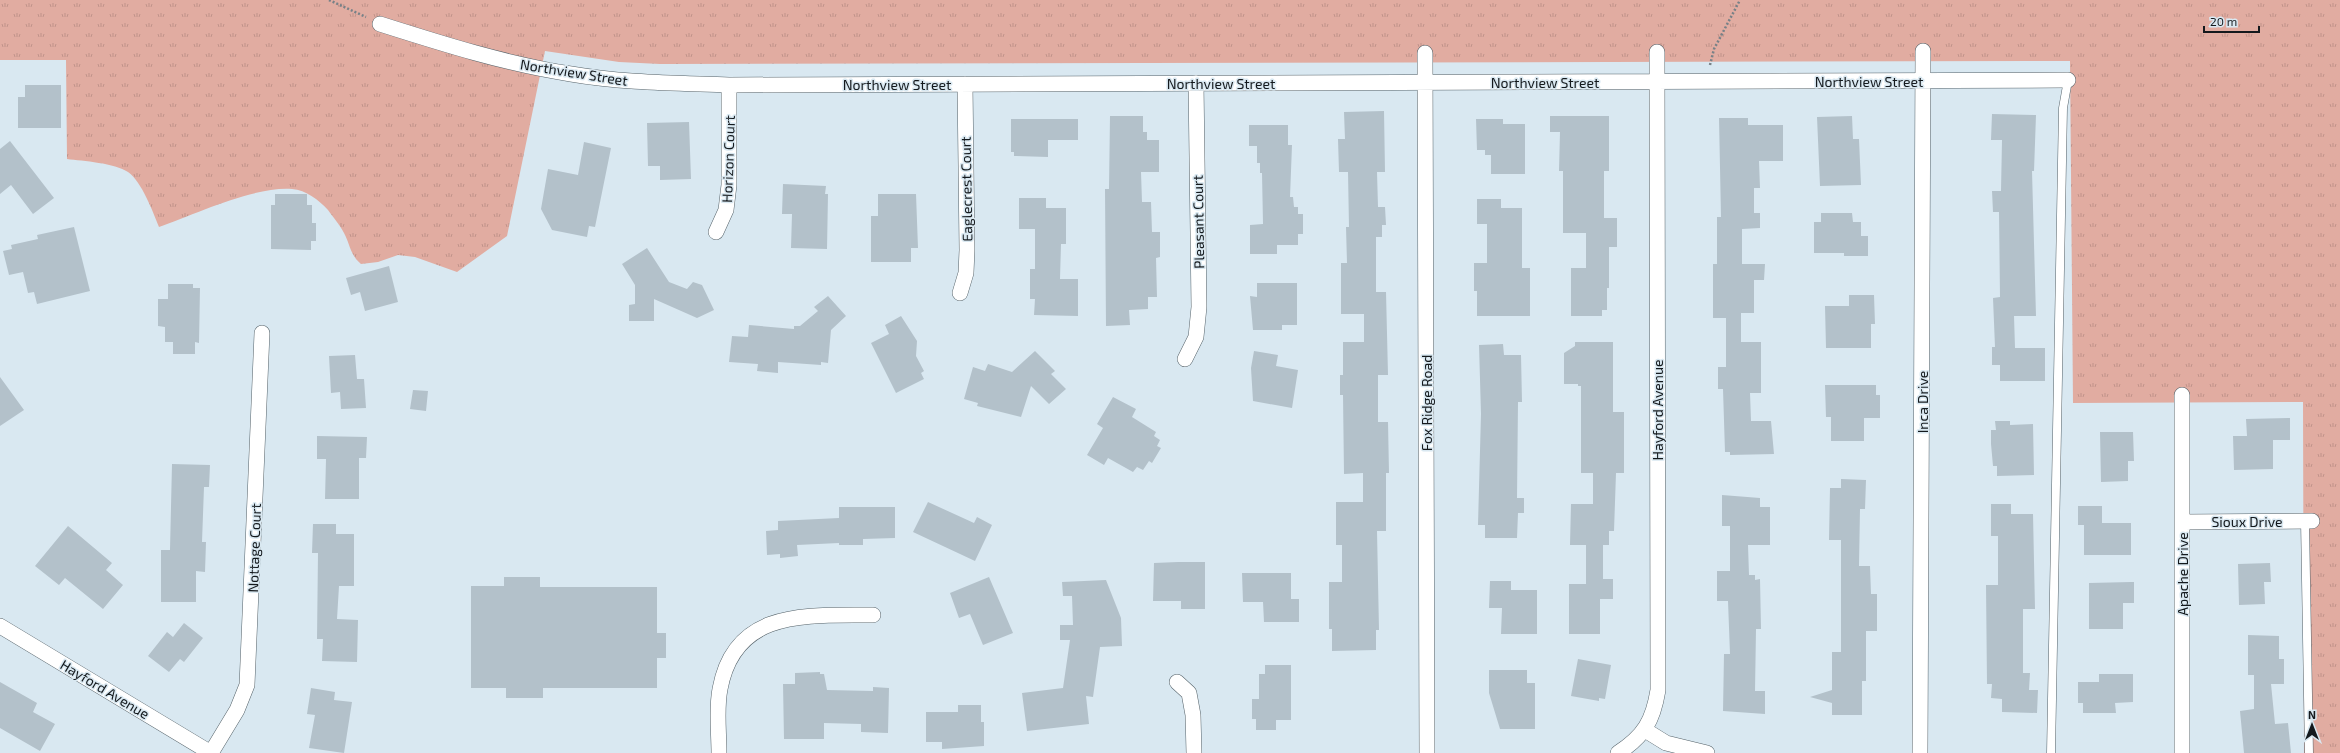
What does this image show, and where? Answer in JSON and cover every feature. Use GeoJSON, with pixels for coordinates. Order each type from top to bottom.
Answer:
{"type":"FeatureCollection","features":[{"type":"Feature","properties":{"kind":"street","name":"Northview Street"},"geometry":{"type":"LineString","coordinates":[[380,24],[469,52],[571,74],[639,82],[729,85],[2068,80]]}},
{"type":"Feature","properties":{"kind":"street","name":"Inca Drive"},"geometry":{"type":"LineString","coordinates":[[1920,753],[1923,51]]}},
{"type":"Feature","properties":{"kind":"street","name":"Hayford Avenue"},"geometry":{"type":"LineString","coordinates":[[1618,753],[1645,730],[1654,712],[1658,690],[1657,52]]}},
{"type":"Feature","properties":{"kind":"street","name":"Fox Ridge Road"},"geometry":{"type":"LineString","coordinates":[[1425,53],[1427,753]]}},
{"type":"Feature","properties":{"kind":"street","name":"Pleasant Court"},"geometry":{"type":"LineString","coordinates":[[1185,359],[1196,337],[1199,307],[1196,83]]}},
{"type":"Feature","properties":{"kind":"street","name":"Eaglecrest Court"},"geometry":{"type":"LineString","coordinates":[[960,293],[966,273],[967,250],[965,84]]}},
{"type":"Feature","properties":{"kind":"street","name":"Horizon Court"},"geometry":{"type":"LineString","coordinates":[[716,232],[726,210],[729,185],[729,85]]}},
{"type":"Feature","properties":{"kind":"street","name":"Nottage Court"},"geometry":{"type":"LineString","coordinates":[[211,753],[237,710],[247,685],[262,333]]}},
{"type":"Feature","properties":{"kind":"street","name":"Apache Drive"},"geometry":{"type":"LineString","coordinates":[[2182,395],[2182,753]]}},
{"type":"Feature","properties":{"kind":"street","name":"Sioux Drive"},"geometry":{"type":"LineString","coordinates":[[2182,522],[2308,521]]}},
{"type":"Feature","properties":{"kind":"street"},"geometry":{"type":"LineString","coordinates":[[719,753],[720,689],[727,665],[743,641],[767,624],[794,617],[873,615]]}},
{"type":"Feature","properties":{"kind":"street","name":"Hayford Avenue"},"geometry":{"type":"LineString","coordinates":[[0,626],[211,753]]}},
{"type":"Feature","properties":{"kind":"street"},"geometry":{"type":"LineString","coordinates":[[1177,682],[1189,692],[1193,715],[1194,753]]}},
{"type":"Feature","properties":{"kind":"street"},"geometry":{"type":"LineString","coordinates":[[1645,730],[1666,743],[1707,753]]}},
{"type":"Feature","properties":{"kind":"lane"},"geometry":{"type":"LineString","coordinates":[[2051,753],[2063,108],[2068,80]]}},
{"type":"Feature","properties":{"kind":"lane"},"geometry":{"type":"LineString","coordinates":[[2308,521],[2308,753]]}},
{"type":"Feature","properties":{"kind":"path"},"geometry":{"type":"LineString","coordinates":[[329,0],[380,24]]}},
{"type":"Feature","properties":{"kind":"path"},"geometry":{"type":"LineString","coordinates":[[1707,82],[1714,49],[1740,0]]}},
{"type":"Feature","properties":{"kind":"green space"},"geometry":{"type":"Polygon","coordinates":[[[0,0],[2340,0],[2340,753],[2304,753],[2303,402],[2073,403],[2070,61],[660,64],[619,62],[545,51],[507,236],[457,272],[415,257],[398,255],[378,262],[361,264],[352,253],[346,237],[328,210],[312,196],[302,191],[292,189],[277,189],[243,196],[207,208],[159,227],[142,190],[128,172],[107,164],[67,159],[66,60],[0,60],[0,0]]]}},
{"type":"Feature","properties":{"kind":"building"},"geometry":{"type":"Polygon","coordinates":[[[25,85],[61,85],[61,128],[18,128],[18,97],[25,97],[25,85]]]}},
{"type":"Feature","properties":{"kind":"building"},"geometry":{"type":"Polygon","coordinates":[[[1384,111],[1385,172],[1377,172],[1378,207],[1385,207],[1386,225],[1382,225],[1382,237],[1376,237],[1376,292],[1386,292],[1388,375],[1378,375],[1378,422],[1388,422],[1389,473],[1386,473],[1386,531],[1377,531],[1379,630],[1376,630],[1376,650],[1332,651],[1332,629],[1329,629],[1329,582],[1342,582],[1342,545],[1336,545],[1336,502],[1363,502],[1363,473],[1344,474],[1343,395],[1340,395],[1340,375],[1343,375],[1343,342],[1364,342],[1364,314],[1341,314],[1341,263],[1347,263],[1346,227],[1349,227],[1348,172],[1339,172],[1338,139],[1345,139],[1344,112],[1384,111]]]}},
{"type":"Feature","properties":{"kind":"building"},"geometry":{"type":"Polygon","coordinates":[[[1992,114],[2036,115],[2034,171],[2032,171],[2036,316],[2014,316],[2015,348],[2045,348],[2045,381],[2000,381],[2000,365],[1992,365],[1992,347],[1995,347],[1993,298],[2000,297],[1999,212],[1993,212],[1992,191],[2001,191],[2002,140],[1991,140],[1992,114]]]}},
{"type":"Feature","properties":{"kind":"building"},"geometry":{"type":"Polygon","coordinates":[[[1110,116],[1143,116],[1143,132],[1147,132],[1147,140],[1159,140],[1159,172],[1141,172],[1142,202],[1151,202],[1152,232],[1160,232],[1160,257],[1156,258],[1157,297],[1148,297],[1148,309],[1129,310],[1130,325],[1106,326],[1105,189],[1109,189],[1110,116]]]}},
{"type":"Feature","properties":{"kind":"building"},"geometry":{"type":"Polygon","coordinates":[[[1550,116],[1609,116],[1609,171],[1604,171],[1604,218],[1617,218],[1617,247],[1609,247],[1609,288],[1607,288],[1607,310],[1602,310],[1602,316],[1571,316],[1571,268],[1586,268],[1586,233],[1563,233],[1563,171],[1559,171],[1560,132],[1550,132],[1550,116]]]}},
{"type":"Feature","properties":{"kind":"building"},"geometry":{"type":"Polygon","coordinates":[[[1852,116],[1853,139],[1859,139],[1861,185],[1820,186],[1817,117],[1852,116]]]}},
{"type":"Feature","properties":{"kind":"building"},"geometry":{"type":"Polygon","coordinates":[[[1719,118],[1748,118],[1748,125],[1783,125],[1783,161],[1759,161],[1760,188],[1754,188],[1754,213],[1760,213],[1760,228],[1742,229],[1742,264],[1765,264],[1764,280],[1754,280],[1754,313],[1741,313],[1741,342],[1761,342],[1761,393],[1750,393],[1751,421],[1771,421],[1774,454],[1730,455],[1730,452],[1725,452],[1723,389],[1718,389],[1718,367],[1726,367],[1726,318],[1713,318],[1713,264],[1717,264],[1717,217],[1721,217],[1719,118]]]}},
{"type":"Feature","properties":{"kind":"building"},"geometry":{"type":"Polygon","coordinates":[[[1011,119],[1078,119],[1078,140],[1048,140],[1048,157],[1014,156],[1014,152],[1011,152],[1011,119]]]}},
{"type":"Feature","properties":{"kind":"building"},"geometry":{"type":"Polygon","coordinates":[[[1476,119],[1503,119],[1503,124],[1525,124],[1525,174],[1491,174],[1491,155],[1485,155],[1485,150],[1477,150],[1476,119]]]}},
{"type":"Feature","properties":{"kind":"building"},"geometry":{"type":"Polygon","coordinates":[[[689,122],[691,179],[660,180],[660,166],[648,166],[647,123],[689,122]]]}},
{"type":"Feature","properties":{"kind":"building"},"geometry":{"type":"Polygon","coordinates":[[[1249,125],[1288,125],[1288,145],[1292,145],[1290,197],[1293,197],[1294,207],[1298,207],[1298,214],[1303,214],[1303,234],[1298,234],[1298,245],[1277,245],[1277,254],[1250,254],[1250,225],[1263,224],[1262,173],[1260,173],[1260,163],[1257,163],[1257,146],[1249,146],[1249,125]]]}},
{"type":"Feature","properties":{"kind":"building"},"geometry":{"type":"Polygon","coordinates":[[[10,141],[54,198],[33,214],[11,185],[0,194],[0,149],[10,141]]]}},
{"type":"Feature","properties":{"kind":"building"},"geometry":{"type":"Polygon","coordinates":[[[584,142],[611,148],[595,227],[589,226],[587,237],[552,230],[541,209],[548,169],[578,175],[584,142]]]}},
{"type":"Feature","properties":{"kind":"building"},"geometry":{"type":"Polygon","coordinates":[[[783,184],[826,186],[825,194],[828,194],[827,249],[791,248],[792,214],[782,214],[783,184]]]}},
{"type":"Feature","properties":{"kind":"building"},"geometry":{"type":"Polygon","coordinates":[[[275,194],[307,194],[307,205],[312,205],[312,223],[316,223],[316,241],[311,241],[311,250],[271,249],[271,205],[275,205],[275,194]]]}},
{"type":"Feature","properties":{"kind":"building"},"geometry":{"type":"Polygon","coordinates":[[[878,194],[916,194],[918,248],[911,248],[911,262],[871,262],[871,216],[878,216],[878,194]]]}},
{"type":"Feature","properties":{"kind":"building"},"geometry":{"type":"Polygon","coordinates":[[[1019,198],[1046,198],[1046,208],[1066,208],[1066,244],[1061,244],[1060,279],[1078,279],[1078,316],[1034,315],[1035,299],[1030,299],[1030,269],[1035,269],[1035,229],[1019,229],[1019,198]]]}},
{"type":"Feature","properties":{"kind":"building"},"geometry":{"type":"Polygon","coordinates":[[[1477,199],[1501,199],[1501,208],[1522,208],[1522,268],[1530,268],[1530,316],[1477,316],[1477,291],[1474,291],[1474,263],[1487,263],[1487,224],[1477,224],[1477,199]]]}},
{"type":"Feature","properties":{"kind":"building"},"geometry":{"type":"Polygon","coordinates":[[[1821,213],[1852,213],[1853,222],[1861,222],[1861,236],[1868,236],[1868,256],[1844,256],[1844,253],[1814,253],[1814,222],[1821,222],[1821,213]]]}},
{"type":"Feature","properties":{"kind":"building"},"geometry":{"type":"Polygon","coordinates":[[[74,227],[90,291],[37,304],[34,292],[28,293],[23,272],[9,275],[3,251],[12,249],[11,245],[38,239],[37,235],[74,227]]]}},
{"type":"Feature","properties":{"kind":"building"},"geometry":{"type":"Polygon","coordinates":[[[647,248],[669,282],[687,289],[693,282],[702,285],[714,310],[697,318],[654,299],[654,321],[629,321],[629,305],[635,304],[635,285],[622,264],[647,248]]]}},
{"type":"Feature","properties":{"kind":"building"},"geometry":{"type":"Polygon","coordinates":[[[389,266],[398,302],[365,311],[360,292],[351,295],[346,278],[389,266]]]}},
{"type":"Feature","properties":{"kind":"building"},"geometry":{"type":"Polygon","coordinates":[[[1257,283],[1297,283],[1297,325],[1282,325],[1282,330],[1253,330],[1250,296],[1257,297],[1257,283]]]}},
{"type":"Feature","properties":{"kind":"building"},"geometry":{"type":"Polygon","coordinates":[[[168,284],[193,284],[193,288],[200,288],[199,343],[195,342],[195,354],[173,354],[173,342],[165,342],[165,327],[158,326],[158,299],[168,299],[168,284]]]}},
{"type":"Feature","properties":{"kind":"building"},"geometry":{"type":"Polygon","coordinates":[[[1849,295],[1874,295],[1875,324],[1871,324],[1871,348],[1826,348],[1825,306],[1849,306],[1849,295]]]}},
{"type":"Feature","properties":{"kind":"building"},"geometry":{"type":"Polygon","coordinates":[[[828,296],[846,316],[831,330],[828,363],[821,362],[821,365],[778,362],[778,373],[757,371],[758,364],[729,362],[732,336],[748,337],[749,325],[794,329],[794,326],[800,326],[818,311],[814,307],[828,296]]]}},
{"type":"Feature","properties":{"kind":"building"},"geometry":{"type":"Polygon","coordinates":[[[901,316],[917,341],[916,356],[924,371],[921,373],[924,379],[896,393],[871,343],[889,334],[885,325],[901,316]]]}},
{"type":"Feature","properties":{"kind":"building"},"geometry":{"type":"Polygon","coordinates":[[[1575,342],[1613,342],[1613,412],[1624,412],[1624,473],[1616,473],[1614,531],[1609,531],[1609,545],[1603,545],[1603,579],[1613,579],[1613,599],[1600,599],[1600,634],[1569,634],[1569,584],[1586,584],[1586,545],[1570,545],[1571,504],[1593,504],[1593,473],[1581,473],[1581,386],[1578,386],[1578,384],[1564,384],[1564,353],[1575,346],[1575,342]]]}},
{"type":"Feature","properties":{"kind":"building"},"geometry":{"type":"Polygon","coordinates":[[[1503,344],[1504,355],[1521,355],[1522,402],[1518,402],[1517,498],[1524,498],[1524,513],[1518,513],[1517,538],[1485,538],[1485,525],[1478,525],[1481,414],[1479,345],[1503,344]]]}},
{"type":"Feature","properties":{"kind":"building"},"geometry":{"type":"Polygon","coordinates":[[[1035,351],[1055,371],[1051,374],[1066,389],[1049,404],[1031,386],[1021,417],[977,406],[978,403],[964,399],[973,367],[985,371],[988,364],[1012,372],[1035,351]]]}},
{"type":"Feature","properties":{"kind":"building"},"geometry":{"type":"Polygon","coordinates":[[[1254,351],[1278,355],[1276,366],[1298,370],[1292,408],[1253,401],[1251,368],[1254,351]]]}},
{"type":"Feature","properties":{"kind":"building"},"geometry":{"type":"Polygon","coordinates":[[[355,355],[357,379],[364,379],[366,408],[341,409],[340,392],[331,393],[329,356],[355,355]]]}},
{"type":"Feature","properties":{"kind":"building"},"geometry":{"type":"Polygon","coordinates":[[[0,377],[24,410],[0,426],[0,377]]]}},
{"type":"Feature","properties":{"kind":"building"},"geometry":{"type":"Polygon","coordinates":[[[1825,385],[1876,385],[1876,395],[1880,395],[1880,418],[1864,418],[1864,441],[1831,441],[1831,417],[1826,417],[1825,385]]]}},
{"type":"Feature","properties":{"kind":"building"},"geometry":{"type":"Polygon","coordinates":[[[413,390],[428,391],[426,411],[410,409],[413,390]]]}},
{"type":"Feature","properties":{"kind":"building"},"geometry":{"type":"Polygon","coordinates":[[[1113,397],[1136,409],[1132,417],[1156,432],[1154,436],[1160,440],[1157,446],[1161,448],[1152,463],[1149,461],[1143,470],[1137,467],[1133,472],[1108,458],[1104,465],[1087,455],[1103,428],[1097,424],[1113,397]]]}},
{"type":"Feature","properties":{"kind":"building"},"geometry":{"type":"Polygon","coordinates":[[[2290,418],[2290,440],[2273,440],[2273,469],[2234,470],[2233,436],[2247,436],[2246,419],[2290,418]]]}},
{"type":"Feature","properties":{"kind":"building"},"geometry":{"type":"Polygon","coordinates":[[[1995,421],[2010,421],[2010,425],[2033,424],[2034,475],[1997,476],[1997,466],[1993,466],[1991,444],[1991,430],[1996,430],[1995,421]]]}},
{"type":"Feature","properties":{"kind":"building"},"geometry":{"type":"Polygon","coordinates":[[[2100,432],[2133,432],[2134,461],[2128,461],[2128,481],[2101,482],[2100,432]]]}},
{"type":"Feature","properties":{"kind":"building"},"geometry":{"type":"Polygon","coordinates":[[[317,436],[367,437],[366,458],[359,458],[359,499],[325,499],[326,459],[317,459],[317,436]]]}},
{"type":"Feature","properties":{"kind":"building"},"geometry":{"type":"Polygon","coordinates":[[[172,464],[210,465],[209,487],[204,487],[202,542],[206,542],[205,572],[196,571],[196,602],[161,602],[161,550],[170,550],[172,464]]]}},
{"type":"Feature","properties":{"kind":"building"},"geometry":{"type":"Polygon","coordinates":[[[1841,479],[1866,480],[1865,509],[1860,509],[1859,566],[1870,566],[1871,594],[1877,594],[1877,631],[1866,631],[1866,681],[1862,681],[1862,715],[1832,715],[1832,703],[1810,697],[1832,690],[1832,652],[1841,652],[1841,540],[1829,540],[1830,488],[1841,488],[1841,479]]]}},
{"type":"Feature","properties":{"kind":"building"},"geometry":{"type":"Polygon","coordinates":[[[1722,495],[1760,498],[1760,507],[1770,507],[1770,545],[1748,545],[1749,575],[1755,575],[1755,580],[1760,579],[1761,629],[1756,629],[1755,691],[1765,691],[1765,714],[1723,711],[1724,654],[1730,654],[1728,601],[1717,601],[1717,571],[1730,571],[1730,526],[1722,526],[1722,495]]]}},
{"type":"Feature","properties":{"kind":"building"},"geometry":{"type":"Polygon","coordinates":[[[928,502],[974,523],[977,517],[992,525],[975,561],[913,532],[928,502]]]}},
{"type":"Feature","properties":{"kind":"building"},"geometry":{"type":"Polygon","coordinates":[[[1991,504],[2011,504],[2011,514],[2033,514],[2035,609],[2023,609],[2023,673],[2030,673],[2029,690],[2038,690],[2037,713],[2002,712],[2002,699],[1991,698],[1992,684],[1987,684],[1986,585],[1998,585],[1998,536],[1991,536],[1991,504]]]}},
{"type":"Feature","properties":{"kind":"building"},"geometry":{"type":"Polygon","coordinates":[[[2078,506],[2102,506],[2102,523],[2131,523],[2131,555],[2084,555],[2084,525],[2078,525],[2078,506]]]}},
{"type":"Feature","properties":{"kind":"building"},"geometry":{"type":"Polygon","coordinates":[[[839,507],[895,507],[895,538],[863,539],[863,545],[839,545],[839,543],[797,545],[798,556],[780,558],[780,554],[767,555],[766,531],[778,530],[778,521],[839,518],[839,507]]]}},
{"type":"Feature","properties":{"kind":"building"},"geometry":{"type":"Polygon","coordinates":[[[313,524],[336,524],[336,534],[354,534],[354,586],[339,586],[337,619],[358,620],[357,662],[322,661],[323,639],[317,639],[318,553],[312,553],[313,524]]]}},
{"type":"Feature","properties":{"kind":"building"},"geometry":{"type":"Polygon","coordinates":[[[68,526],[112,563],[106,570],[123,585],[103,609],[65,578],[59,585],[35,566],[68,526]]]}},
{"type":"Feature","properties":{"kind":"building"},"geometry":{"type":"Polygon","coordinates":[[[1205,562],[1205,609],[1181,609],[1181,601],[1153,601],[1154,563],[1205,562]]]}},
{"type":"Feature","properties":{"kind":"building"},"geometry":{"type":"Polygon","coordinates":[[[2270,563],[2271,582],[2264,582],[2265,604],[2239,605],[2238,564],[2270,563]]]}},
{"type":"Feature","properties":{"kind":"building"},"geometry":{"type":"Polygon","coordinates":[[[1242,573],[1291,573],[1291,599],[1299,599],[1299,622],[1264,622],[1263,602],[1243,602],[1242,573]]]}},
{"type":"Feature","properties":{"kind":"building"},"geometry":{"type":"Polygon","coordinates":[[[504,577],[540,577],[540,587],[657,587],[657,633],[666,633],[666,658],[657,658],[657,688],[543,688],[543,698],[506,698],[506,688],[471,688],[471,586],[504,586],[504,577]]]}},
{"type":"Feature","properties":{"kind":"building"},"geometry":{"type":"Polygon","coordinates":[[[989,577],[1013,633],[983,645],[970,614],[959,618],[950,593],[989,577]]]}},
{"type":"Feature","properties":{"kind":"building"},"geometry":{"type":"Polygon","coordinates":[[[1106,580],[1121,618],[1122,646],[1100,647],[1093,697],[1086,696],[1089,724],[1027,731],[1022,693],[1063,688],[1070,640],[1060,640],[1060,625],[1073,625],[1072,596],[1063,596],[1062,582],[1106,580]]]}},
{"type":"Feature","properties":{"kind":"building"},"geometry":{"type":"Polygon","coordinates":[[[1490,581],[1511,581],[1511,590],[1537,590],[1537,634],[1501,634],[1502,608],[1489,608],[1490,581]]]}},
{"type":"Feature","properties":{"kind":"building"},"geometry":{"type":"Polygon","coordinates":[[[2134,582],[2134,603],[2123,603],[2123,629],[2089,629],[2089,583],[2134,582]]]}},
{"type":"Feature","properties":{"kind":"building"},"geometry":{"type":"Polygon","coordinates":[[[184,623],[203,638],[184,662],[180,659],[169,672],[148,656],[167,632],[173,637],[184,623]]]}},
{"type":"Feature","properties":{"kind":"building"},"geometry":{"type":"Polygon","coordinates":[[[2248,635],[2279,636],[2279,659],[2284,659],[2284,684],[2271,684],[2275,724],[2288,723],[2291,753],[2244,753],[2240,711],[2254,709],[2254,675],[2248,675],[2248,635]]]}},
{"type":"Feature","properties":{"kind":"building"},"geometry":{"type":"Polygon","coordinates":[[[1578,659],[1611,665],[1605,699],[1599,698],[1599,701],[1571,696],[1578,659]]]}},
{"type":"Feature","properties":{"kind":"building"},"geometry":{"type":"Polygon","coordinates":[[[1265,665],[1291,665],[1291,720],[1276,720],[1276,730],[1256,730],[1256,719],[1252,719],[1252,699],[1259,699],[1259,674],[1265,674],[1265,665]]]}},
{"type":"Feature","properties":{"kind":"building"},"geometry":{"type":"Polygon","coordinates":[[[1489,670],[1527,670],[1527,683],[1535,683],[1535,729],[1500,729],[1489,693],[1489,670]]]}},
{"type":"Feature","properties":{"kind":"building"},"geometry":{"type":"Polygon","coordinates":[[[820,672],[820,674],[824,674],[827,690],[873,691],[873,687],[889,688],[888,733],[861,732],[861,724],[824,723],[824,739],[784,739],[783,684],[795,684],[795,673],[820,672]]]}},
{"type":"Feature","properties":{"kind":"building"},"geometry":{"type":"Polygon","coordinates":[[[2099,674],[2133,674],[2133,702],[2115,703],[2116,713],[2083,713],[2083,703],[2078,703],[2078,682],[2099,682],[2099,674]]]}},
{"type":"Feature","properties":{"kind":"building"},"geometry":{"type":"Polygon","coordinates":[[[0,682],[37,703],[33,712],[55,724],[40,751],[0,728],[0,682]]]}},
{"type":"Feature","properties":{"kind":"building"},"geometry":{"type":"Polygon","coordinates":[[[311,688],[335,692],[334,700],[352,702],[344,753],[309,748],[315,715],[307,714],[311,688]]]}},
{"type":"Feature","properties":{"kind":"building"},"geometry":{"type":"Polygon","coordinates":[[[958,705],[981,705],[981,722],[984,722],[984,746],[942,749],[942,742],[926,742],[926,712],[958,712],[958,705]]]}}]}
